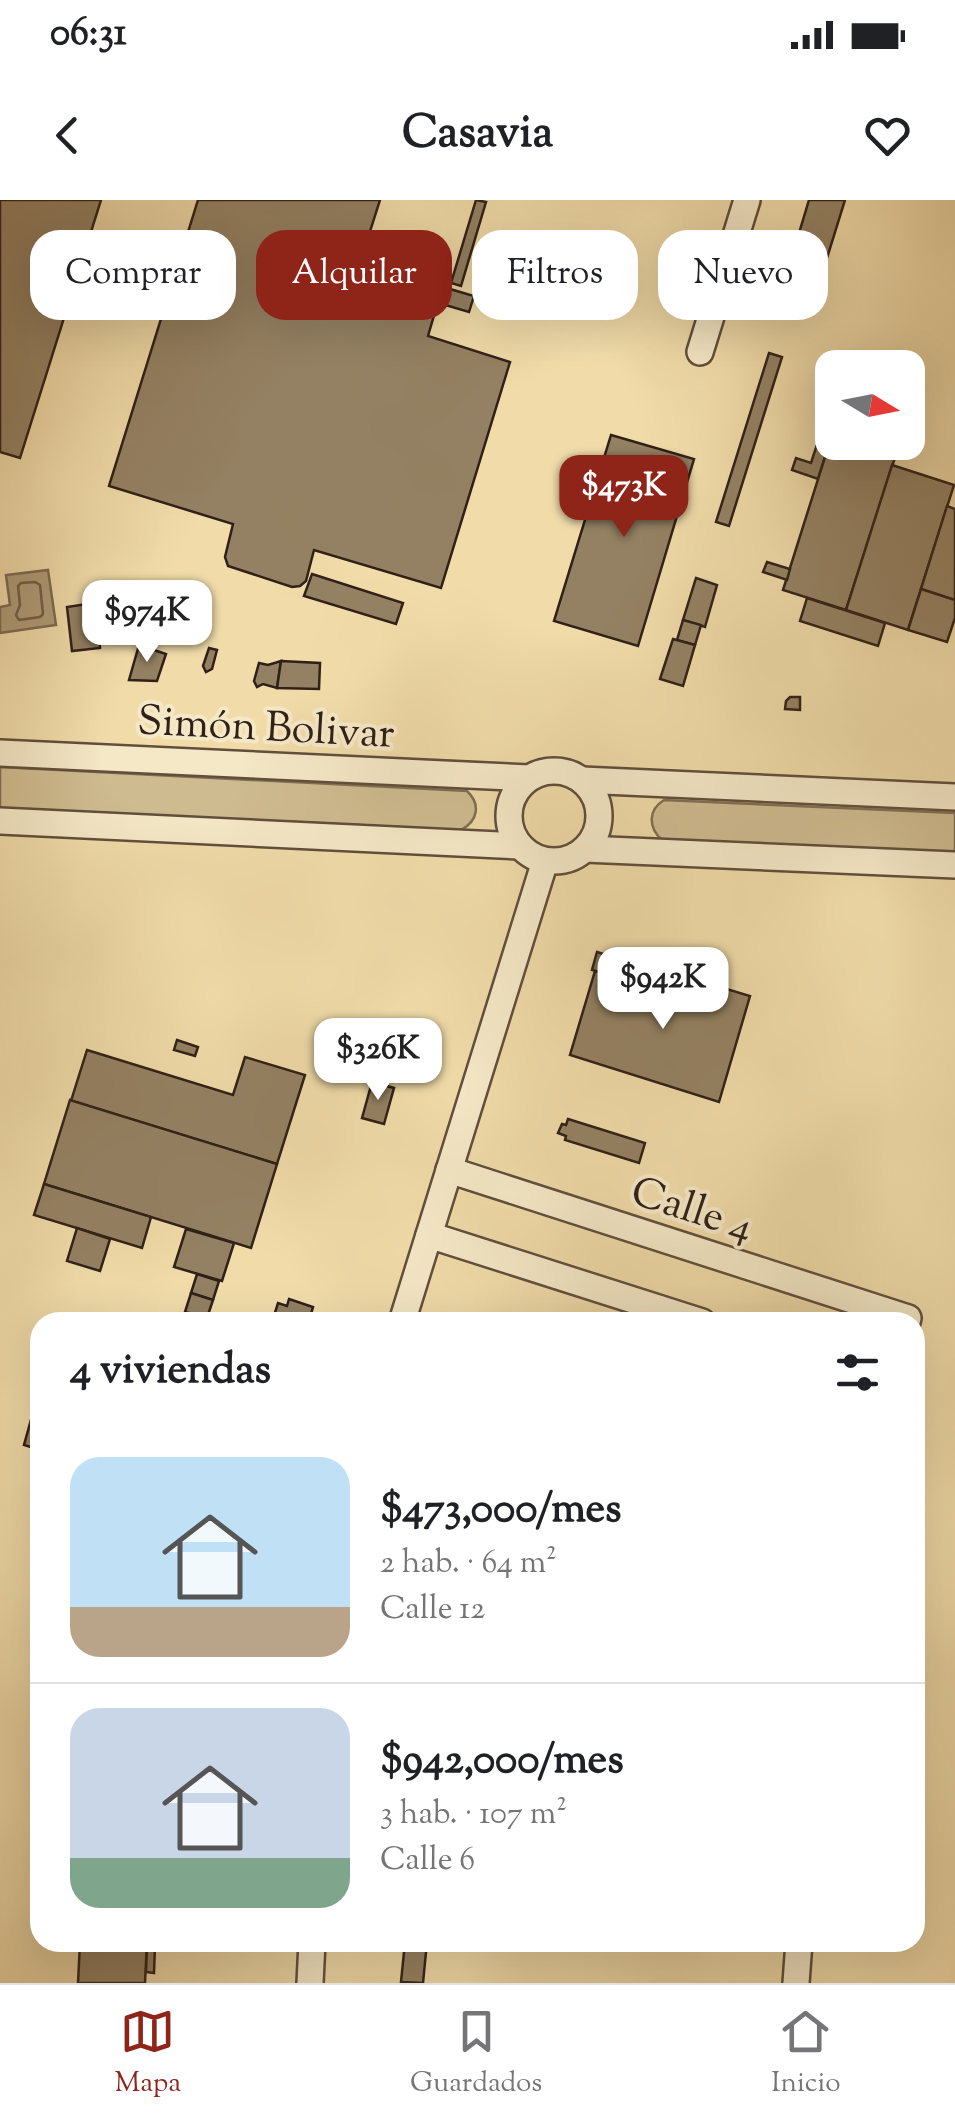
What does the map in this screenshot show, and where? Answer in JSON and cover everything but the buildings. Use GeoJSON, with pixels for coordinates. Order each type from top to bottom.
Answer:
{"type":"FeatureCollection","features":[{"type":"Feature","properties":{"kind":"street"},"geometry":{"type":"LineString","coordinates":[[700,352],[747,200]]}},
{"type":"Feature","properties":{"kind":"street","name":"Simón Bolivar"},"geometry":{"type":"LineString","coordinates":[[0,753],[528,778]]}},
{"type":"Feature","properties":{"kind":"street"},"geometry":{"type":"LineString","coordinates":[[550,770],[582,780],[591,790],[599,813],[598,826],[585,848],[566,860],[544,860],[519,846],[508,822],[512,797],[519,786],[550,770]]}},
{"type":"Feature","properties":{"kind":"street"},"geometry":{"type":"LineString","coordinates":[[582,780],[955,797]]}},
{"type":"Feature","properties":{"kind":"street"},"geometry":{"type":"LineString","coordinates":[[0,821],[519,846]]}},
{"type":"Feature","properties":{"kind":"street"},"geometry":{"type":"LineString","coordinates":[[585,848],[955,865]]}},
{"type":"Feature","properties":{"kind":"street"},"geometry":{"type":"LineString","coordinates":[[405,1312],[544,860]]}},
{"type":"Feature","properties":{"kind":"street","name":"Calle 4"},"geometry":{"type":"LineString","coordinates":[[449,1170],[889,1312]]}},
{"type":"Feature","properties":{"kind":"street"},"geometry":{"type":"LineString","coordinates":[[429,1235],[671,1312]]}},
{"type":"Feature","properties":{"kind":"street"},"geometry":{"type":"LineString","coordinates":[[310,1983],[312,1952]]}},
{"type":"Feature","properties":{"kind":"street"},"geometry":{"type":"LineString","coordinates":[[796,1983],[798,1952]]}},
{"type":"Feature","properties":{"kind":"shaded area"},"geometry":{"type":"Polygon","coordinates":[[[0,767],[467,791],[476,812],[461,830],[0,808],[0,767]]]}},
{"type":"Feature","properties":{"kind":"shaded area"},"geometry":{"type":"Polygon","coordinates":[[[664,800],[955,813],[955,854],[662,840],[652,819],[664,800]]]}},
{"type":"Feature","properties":{"kind":"water"},"geometry":{"type":"Polygon","coordinates":[[[48,570],[56,625],[0,633],[0,607],[10,605],[6,575],[48,570]]]}}]}
